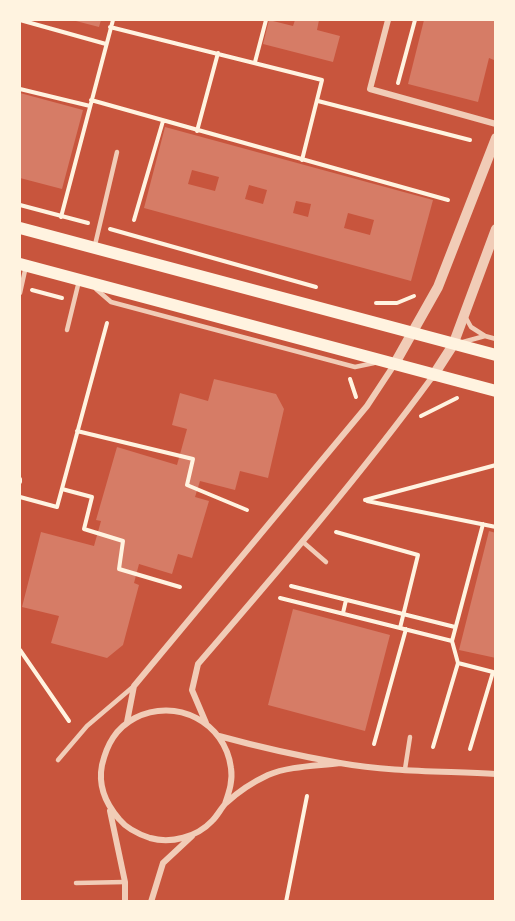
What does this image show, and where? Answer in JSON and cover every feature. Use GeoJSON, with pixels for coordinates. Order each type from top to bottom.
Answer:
{"type":"FeatureCollection","features":[{"type":"Feature","properties":{"kind":"main road"},"geometry":{"type":"LineString","coordinates":[[20,228],[495,355]]}},
{"type":"Feature","properties":{"kind":"main road"},"geometry":{"type":"LineString","coordinates":[[23,265],[495,391]]}},
{"type":"Feature","properties":{"kind":"street"},"geometry":{"type":"LineString","coordinates":[[388,20],[370,89],[495,124]]}},
{"type":"Feature","properties":{"kind":"street"},"geometry":{"type":"LineString","coordinates":[[127,723],[134,686],[368,406],[394,365],[438,287],[495,138]]}},
{"type":"Feature","properties":{"kind":"street"},"geometry":{"type":"LineString","coordinates":[[206,723],[192,690],[198,664],[303,542],[394,429],[433,376],[453,345],[495,229]]}},
{"type":"Feature","properties":{"kind":"street"},"geometry":{"type":"LineString","coordinates":[[125,902],[125,882],[109,807],[102,789],[101,771],[105,752],[114,736],[127,723],[146,713],[166,710],[187,713],[206,723],[219,736],[227,752],[231,769],[230,787],[225,804]]}},
{"type":"Feature","properties":{"kind":"street"},"geometry":{"type":"LineString","coordinates":[[219,736],[278,753],[309,756],[340,763],[495,774]]}},
{"type":"Feature","properties":{"kind":"street"},"geometry":{"type":"LineString","coordinates":[[151,902],[163,863],[212,822],[225,804],[253,782],[275,772],[340,763]]}},
{"type":"Feature","properties":{"kind":"street"},"geometry":{"type":"LineString","coordinates":[[109,807],[121,822],[137,834],[156,840],[175,840],[194,835]]}},
{"type":"Feature","properties":{"kind":"lane"},"geometry":{"type":"LineString","coordinates":[[94,248],[117,152]]}},
{"type":"Feature","properties":{"kind":"lane"},"geometry":{"type":"LineString","coordinates":[[20,293],[23,265]]}},
{"type":"Feature","properties":{"kind":"lane"},"geometry":{"type":"LineString","coordinates":[[67,330],[85,282]]}},
{"type":"Feature","properties":{"kind":"lane"},"geometry":{"type":"LineString","coordinates":[[464,314],[471,327],[495,339]]}},
{"type":"Feature","properties":{"kind":"lane"},"geometry":{"type":"LineString","coordinates":[[453,345],[485,336]]}},
{"type":"Feature","properties":{"kind":"lane"},"geometry":{"type":"LineString","coordinates":[[303,542],[326,562]]}},
{"type":"Feature","properties":{"kind":"lane"},"geometry":{"type":"LineString","coordinates":[[58,760],[87,726],[134,686]]}},
{"type":"Feature","properties":{"kind":"lane"},"geometry":{"type":"LineString","coordinates":[[405,769],[411,737]]}},
{"type":"Feature","properties":{"kind":"lane"},"geometry":{"type":"LineString","coordinates":[[76,883],[125,882]]}},
{"type":"Feature","properties":{"kind":"path"},"geometry":{"type":"LineString","coordinates":[[20,20],[106,44]]}},
{"type":"Feature","properties":{"kind":"path"},"geometry":{"type":"LineString","coordinates":[[62,217],[112,20]]}},
{"type":"Feature","properties":{"kind":"path"},"geometry":{"type":"LineString","coordinates":[[255,62],[266,20]]}},
{"type":"Feature","properties":{"kind":"path"},"geometry":{"type":"LineString","coordinates":[[409,87],[398,84],[415,20]]}},
{"type":"Feature","properties":{"kind":"path"},"geometry":{"type":"LineString","coordinates":[[111,27],[322,80],[302,160]]}},
{"type":"Feature","properties":{"kind":"path"},"geometry":{"type":"LineString","coordinates":[[197,131],[218,53]]}},
{"type":"Feature","properties":{"kind":"path"},"geometry":{"type":"LineString","coordinates":[[20,89],[90,106]]}},
{"type":"Feature","properties":{"kind":"path"},"geometry":{"type":"LineString","coordinates":[[91,100],[448,200]]}},
{"type":"Feature","properties":{"kind":"path"},"geometry":{"type":"LineString","coordinates":[[318,100],[470,140]]}},
{"type":"Feature","properties":{"kind":"path"},"geometry":{"type":"LineString","coordinates":[[135,220],[163,121]]}},
{"type":"Feature","properties":{"kind":"path"},"geometry":{"type":"LineString","coordinates":[[20,205],[317,288]]}},
{"type":"Feature","properties":{"kind":"path"},"geometry":{"type":"LineString","coordinates":[[366,301],[384,305],[397,303],[418,294]]}},
{"type":"Feature","properties":{"kind":"path"},"geometry":{"type":"LineString","coordinates":[[20,497],[57,507],[107,323]]}},
{"type":"Feature","properties":{"kind":"path"},"geometry":{"type":"LineString","coordinates":[[356,396],[368,406]]}},
{"type":"Feature","properties":{"kind":"path"},"geometry":{"type":"LineString","coordinates":[[416,423],[433,408],[463,397]]}},
{"type":"Feature","properties":{"kind":"path"},"geometry":{"type":"LineString","coordinates":[[77,431],[194,459],[187,485],[247,510]]}},
{"type":"Feature","properties":{"kind":"path"},"geometry":{"type":"LineString","coordinates":[[495,465],[365,500],[495,527]]}},
{"type":"Feature","properties":{"kind":"path"},"geometry":{"type":"LineString","coordinates":[[62,489],[92,497],[84,529],[123,541],[119,569],[180,587]]}},
{"type":"Feature","properties":{"kind":"path"},"geometry":{"type":"LineString","coordinates":[[433,747],[458,663],[452,641],[483,524]]}},
{"type":"Feature","properties":{"kind":"path"},"geometry":{"type":"LineString","coordinates":[[336,532],[418,555],[400,628]]}},
{"type":"Feature","properties":{"kind":"path"},"geometry":{"type":"LineString","coordinates":[[291,586],[455,627]]}},
{"type":"Feature","properties":{"kind":"path"},"geometry":{"type":"LineString","coordinates":[[280,598],[452,641]]}},
{"type":"Feature","properties":{"kind":"path"},"geometry":{"type":"LineString","coordinates":[[343,613],[346,600]]}},
{"type":"Feature","properties":{"kind":"path"},"geometry":{"type":"LineString","coordinates":[[374,744],[406,629]]}},
{"type":"Feature","properties":{"kind":"path"},"geometry":{"type":"LineString","coordinates":[[20,650],[69,721]]}},
{"type":"Feature","properties":{"kind":"path"},"geometry":{"type":"LineString","coordinates":[[458,663],[492,672],[470,749]]}},
{"type":"Feature","properties":{"kind":"path"},"geometry":{"type":"LineString","coordinates":[[286,902],[307,796]]}},
{"type":"Feature","properties":{"kind":"building"},"geometry":{"type":"Polygon","coordinates":[[[72,20],[101,20],[99,27],[72,20]]]}},
{"type":"Feature","properties":{"kind":"building"},"geometry":{"type":"Polygon","coordinates":[[[269,20],[293,26],[295,20],[319,20],[317,30],[340,36],[333,62],[263,44],[269,20]]]}},
{"type":"Feature","properties":{"kind":"building"},"geometry":{"type":"Polygon","coordinates":[[[424,20],[496,20],[496,55],[494,60],[489,58],[478,102],[408,84],[424,20]]]}},
{"type":"Feature","properties":{"kind":"building"},"geometry":{"type":"Polygon","coordinates":[[[20,93],[83,110],[62,189],[20,178],[20,93]]]}},
{"type":"Feature","properties":{"kind":"building"},"geometry":{"type":"Polygon","coordinates":[[[165,127],[433,200],[411,281],[144,208],[165,127]],[[192,170],[188,184],[215,191],[219,177],[192,170]],[[249,185],[245,199],[263,204],[267,190],[249,185]],[[296,201],[293,213],[308,217],[311,204],[296,201]],[[348,213],[344,228],[370,235],[374,220],[348,213]]]}},
{"type":"Feature","properties":{"kind":"building"},"geometry":{"type":"Polygon","coordinates":[[[214,379],[276,394],[284,409],[268,478],[240,471],[235,490],[200,481],[195,497],[209,501],[192,558],[178,554],[172,574],[139,564],[134,583],[139,585],[123,645],[107,658],[51,643],[59,616],[22,607],[41,532],[94,546],[101,521],[96,520],[117,447],[177,465],[187,429],[172,425],[180,393],[208,401],[214,379]]]}},
{"type":"Feature","properties":{"kind":"building"},"geometry":{"type":"Polygon","coordinates":[[[489,531],[496,533],[496,658],[459,650],[489,531]]]}},
{"type":"Feature","properties":{"kind":"building"},"geometry":{"type":"Polygon","coordinates":[[[293,609],[390,635],[365,731],[268,705],[293,609]]]}}]}
